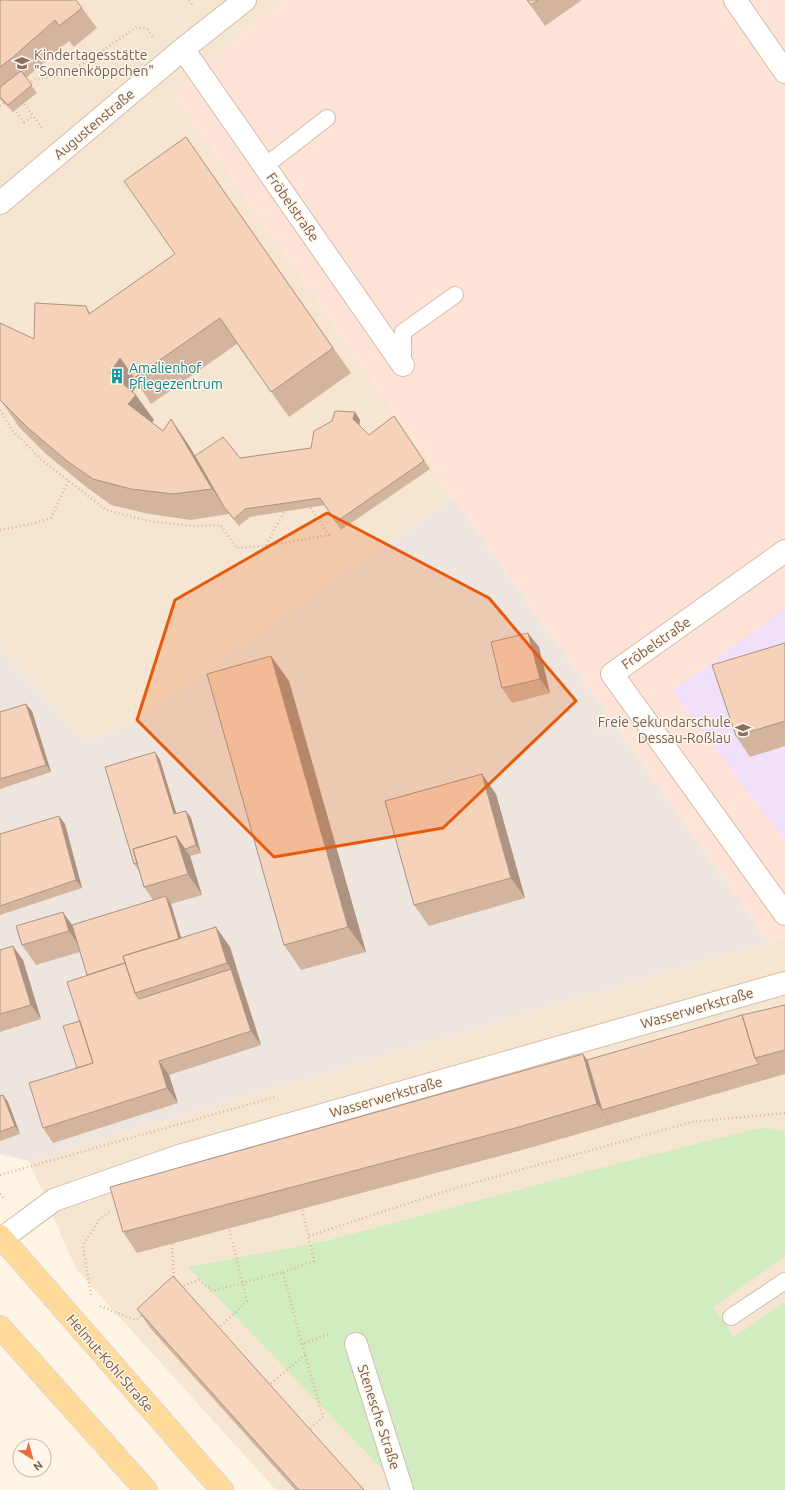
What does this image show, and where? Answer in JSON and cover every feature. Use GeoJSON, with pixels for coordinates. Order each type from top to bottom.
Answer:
{"type":"FeatureCollection","features":[{"type":"Feature","properties":{"kind":"main road","name":"Helmut-Kohl-Straße"},"geometry":{"type":"LineString","coordinates":[[1,1238],[222,1490]]}},
{"type":"Feature","properties":{"kind":"main road"},"geometry":{"type":"LineString","coordinates":[[0,1327],[146,1490]]}},
{"type":"Feature","properties":{"kind":"street","name":"Augustenstraße"},"geometry":{"type":"LineString","coordinates":[[0,203],[176,55],[244,0]]}},
{"type":"Feature","properties":{"kind":"street"},"geometry":{"type":"LineString","coordinates":[[735,0],[785,72]]}},
{"type":"Feature","properties":{"kind":"street","name":"Fröbelstraße"},"geometry":{"type":"LineString","coordinates":[[176,55],[265,166],[403,365]]}},
{"type":"Feature","properties":{"kind":"street","name":"Fröbelstraße"},"geometry":{"type":"LineString","coordinates":[[785,551],[612,674],[785,914]]}},
{"type":"Feature","properties":{"kind":"street","name":"Wasserwerkstraße"},"geometry":{"type":"LineString","coordinates":[[1,1238],[54,1200],[182,1155],[785,983]]}},
{"type":"Feature","properties":{"kind":"street","name":"Stenesche Straße"},"geometry":{"type":"LineString","coordinates":[[356,1344],[402,1490]]}},
{"type":"Feature","properties":{"kind":"lane"},"geometry":{"type":"LineString","coordinates":[[265,166],[327,118]]}},
{"type":"Feature","properties":{"kind":"lane"},"geometry":{"type":"LineString","coordinates":[[403,365],[403,332],[455,295]]}},
{"type":"Feature","properties":{"kind":"lane"},"geometry":{"type":"LineString","coordinates":[[730,1317],[785,1281]]}},
{"type":"Feature","properties":{"kind":"path"},"geometry":{"type":"LineString","coordinates":[[24,87],[35,79],[46,79],[62,76],[92,58],[137,27],[147,29],[176,55]]}},
{"type":"Feature","properties":{"kind":"path"},"geometry":{"type":"LineString","coordinates":[[20,98],[30,112]]}},
{"type":"Feature","properties":{"kind":"path"},"geometry":{"type":"LineString","coordinates":[[0,106],[8,100],[11,103]]}},
{"type":"Feature","properties":{"kind":"path"},"geometry":{"type":"LineString","coordinates":[[13,107],[24,122],[33,116]]}},
{"type":"Feature","properties":{"kind":"path"},"geometry":{"type":"LineString","coordinates":[[0,410],[12,430],[43,461],[106,510],[149,521],[193,526],[220,525],[237,548],[266,546],[329,535],[310,507]]}},
{"type":"Feature","properties":{"kind":"path"},"geometry":{"type":"LineString","coordinates":[[0,530],[32,524],[52,518],[68,481]]}},
{"type":"Feature","properties":{"kind":"path"},"geometry":{"type":"LineString","coordinates":[[266,546],[284,512]]}},
{"type":"Feature","properties":{"kind":"path"},"geometry":{"type":"LineString","coordinates":[[309,1236],[452,1190],[692,1122],[785,1113]]}},
{"type":"Feature","properties":{"kind":"path"},"geometry":{"type":"LineString","coordinates":[[175,1288],[199,1280],[212,1291],[283,1272],[314,1261],[302,1208]]}},
{"type":"Feature","properties":{"kind":"path"},"geometry":{"type":"LineString","coordinates":[[91,1296],[83,1246],[100,1219],[110,1211]]}},
{"type":"Feature","properties":{"kind":"path"},"geometry":{"type":"LineString","coordinates":[[217,1330],[247,1301],[229,1228]]}},
{"type":"Feature","properties":{"kind":"path"},"geometry":{"type":"LineString","coordinates":[[172,1244],[174,1281]]}},
{"type":"Feature","properties":{"kind":"path"},"geometry":{"type":"LineString","coordinates":[[283,1272],[323,1417],[308,1431]]}},
{"type":"Feature","properties":{"kind":"path"},"geometry":{"type":"LineString","coordinates":[[99,1306],[136,1320],[147,1311]]}},
{"type":"Feature","properties":{"kind":"path"},"geometry":{"type":"LineString","coordinates":[[302,1344],[350,1327],[356,1344]]}},
{"type":"Feature","properties":{"kind":"path"},"geometry":{"type":"LineString","coordinates":[[268,1386],[306,1354]]}},
{"type":"Feature","properties":{"kind":"highlighted area"},"geometry":{"type":"Polygon","coordinates":[[[327,513],[489,598],[576,701],[443,828],[274,857],[137,720],[175,600],[327,513]]]}},
{"type":"Feature","properties":{"kind":"shaded area"},"geometry":{"type":"Polygon","coordinates":[[[0,0],[287,0],[174,92],[453,497],[137,721],[85,742],[0,647],[0,0]]]}},
{"type":"Feature","properties":{"kind":"shaded area"},"geometry":{"type":"Polygon","coordinates":[[[287,0],[785,0],[785,937],[769,942],[453,497],[174,92],[287,0]]]}},
{"type":"Feature","properties":{"kind":"shaded area"},"geometry":{"type":"Polygon","coordinates":[[[453,497],[769,942],[29,1161],[0,1154],[0,647],[85,742],[137,721],[453,497]]]}},
{"type":"Feature","properties":{"kind":"shaded area","name":"Freie Sekundarschule Dessau-Roßlau"},"geometry":{"type":"Polygon","coordinates":[[[785,609],[785,841],[672,691],[785,609]]]}},
{"type":"Feature","properties":{"kind":"shaded area"},"geometry":{"type":"Polygon","coordinates":[[[785,937],[785,1490],[276,1490],[76,1269],[29,1161],[785,937]]]}},
{"type":"Feature","properties":{"kind":"green space"},"geometry":{"type":"Polygon","coordinates":[[[764,1127],[785,1132],[785,1257],[713,1307],[734,1337],[785,1302],[785,1490],[402,1490],[188,1267],[322,1242],[581,1173],[764,1127]]]}},
{"type":"Feature","properties":{"kind":"building"},"geometry":{"type":"Polygon","coordinates":[[[0,0],[76,0],[82,8],[59,26],[55,20],[0,67],[0,0]]]}},
{"type":"Feature","properties":{"kind":"building"},"geometry":{"type":"Polygon","coordinates":[[[527,0],[538,0],[531,5],[527,0]]]}},
{"type":"Feature","properties":{"kind":"building"},"geometry":{"type":"Polygon","coordinates":[[[21,71],[32,85],[8,105],[0,97],[0,87],[21,71]]]}},
{"type":"Feature","properties":{"kind":"building"},"geometry":{"type":"Polygon","coordinates":[[[186,137],[333,348],[271,392],[220,318],[134,378],[120,358],[110,373],[136,395],[128,404],[163,431],[171,419],[212,489],[173,494],[131,489],[93,479],[67,461],[28,428],[0,399],[0,323],[34,339],[35,303],[86,306],[89,314],[175,254],[124,181],[186,137]]]}},
{"type":"Feature","properties":{"kind":"building"},"geometry":{"type":"Polygon","coordinates":[[[335,411],[355,412],[353,419],[369,435],[394,416],[424,461],[336,522],[320,498],[245,509],[234,519],[224,507],[195,456],[223,437],[240,458],[311,448],[314,431],[332,421],[335,411]]]}},
{"type":"Feature","properties":{"kind":"building"},"geometry":{"type":"Polygon","coordinates":[[[528,633],[540,679],[502,688],[491,642],[528,633]]]}},
{"type":"Feature","properties":{"kind":"building"},"geometry":{"type":"Polygon","coordinates":[[[785,643],[785,721],[736,736],[712,665],[785,643]]]}},
{"type":"Feature","properties":{"kind":"building"},"geometry":{"type":"Polygon","coordinates":[[[271,656],[348,927],[284,945],[207,674],[271,656]]]}},
{"type":"Feature","properties":{"kind":"building"},"geometry":{"type":"Polygon","coordinates":[[[26,704],[46,765],[0,779],[0,712],[26,704]]]}},
{"type":"Feature","properties":{"kind":"building"},"geometry":{"type":"Polygon","coordinates":[[[155,752],[174,814],[186,811],[196,845],[185,849],[176,836],[133,849],[137,863],[134,864],[105,767],[155,752]]]}},
{"type":"Feature","properties":{"kind":"building"},"geometry":{"type":"Polygon","coordinates":[[[482,774],[511,878],[414,905],[385,801],[482,774]]]}},
{"type":"Feature","properties":{"kind":"building"},"geometry":{"type":"Polygon","coordinates":[[[59,816],[76,880],[0,906],[0,834],[59,816]]]}},
{"type":"Feature","properties":{"kind":"building"},"geometry":{"type":"Polygon","coordinates":[[[176,836],[188,874],[144,887],[133,849],[176,836]]]}},
{"type":"Feature","properties":{"kind":"building"},"geometry":{"type":"Polygon","coordinates":[[[166,896],[179,939],[123,956],[125,963],[87,975],[72,925],[166,896]]]}},
{"type":"Feature","properties":{"kind":"building"},"geometry":{"type":"Polygon","coordinates":[[[63,912],[69,931],[22,945],[16,926],[63,912]]]}},
{"type":"Feature","properties":{"kind":"building"},"geometry":{"type":"Polygon","coordinates":[[[216,927],[227,963],[135,993],[123,956],[216,927]]]}},
{"type":"Feature","properties":{"kind":"building"},"geometry":{"type":"Polygon","coordinates":[[[13,946],[31,1005],[0,1014],[0,950],[13,946]]]}},
{"type":"Feature","properties":{"kind":"building"},"geometry":{"type":"Polygon","coordinates":[[[125,963],[135,993],[139,999],[231,969],[251,1031],[159,1061],[167,1088],[43,1128],[29,1083],[93,1063],[67,982],[125,963]]]}},
{"type":"Feature","properties":{"kind":"building"},"geometry":{"type":"Polygon","coordinates":[[[785,1005],[785,1050],[755,1058],[742,1015],[785,1005]]]}},
{"type":"Feature","properties":{"kind":"building"},"geometry":{"type":"Polygon","coordinates":[[[742,1015],[755,1058],[759,1064],[602,1110],[587,1060],[742,1015]]]}},
{"type":"Feature","properties":{"kind":"building"},"geometry":{"type":"Polygon","coordinates":[[[80,1021],[93,1063],[77,1068],[63,1026],[80,1021]]]}},
{"type":"Feature","properties":{"kind":"building"},"geometry":{"type":"Polygon","coordinates":[[[583,1054],[597,1104],[519,1127],[123,1232],[110,1187],[583,1054]]]}},
{"type":"Feature","properties":{"kind":"building"},"geometry":{"type":"Polygon","coordinates":[[[3,1095],[15,1126],[0,1132],[0,1096],[3,1095]]]}},
{"type":"Feature","properties":{"kind":"building"},"geometry":{"type":"Polygon","coordinates":[[[173,1276],[364,1490],[299,1490],[137,1309],[173,1276]]]}},
{"type":"Feature","properties":{"kind":"place","name":"Kindertagesstätte \"Sonnenköppchen\""},"geometry":{"type":"Point","coordinates":[22,63]}},
{"type":"Feature","properties":{"kind":"place","name":"Amalienhof Pflegezentrum"},"geometry":{"type":"Point","coordinates":[117,376]}},
{"type":"Feature","properties":{"kind":"place","name":"Freie Sekundarschule Dessau-Roßlau"},"geometry":{"type":"Point","coordinates":[743,730]}}]}
